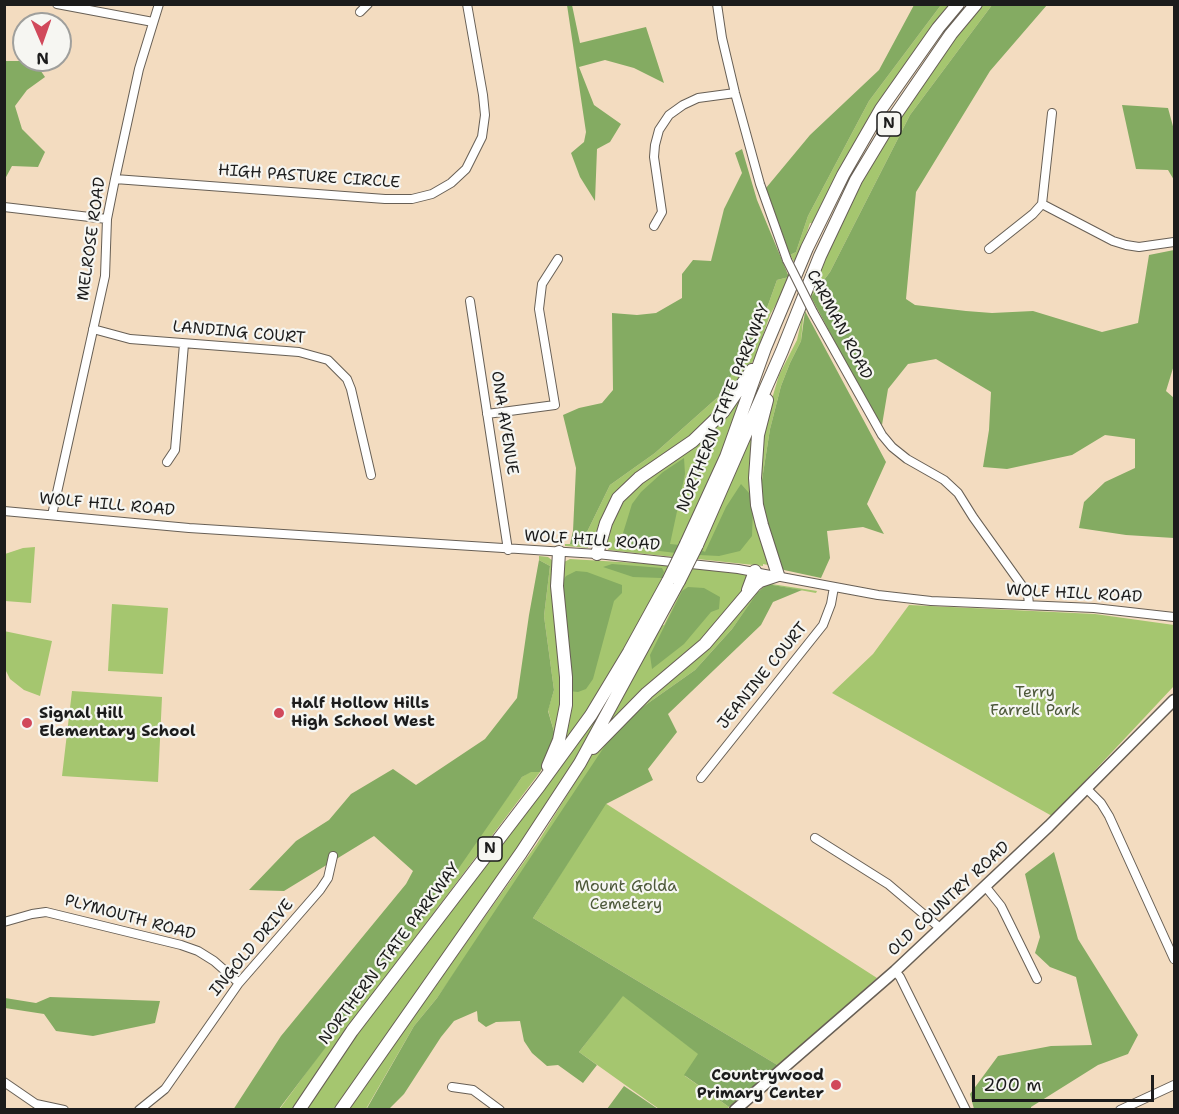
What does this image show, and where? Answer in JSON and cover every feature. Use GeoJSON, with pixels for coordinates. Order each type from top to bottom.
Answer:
{"type":"FeatureCollection","features":[{"type":"Feature","properties":{"kind":"highway","name":"NORTHERN STATE PARKWAY"},"geometry":{"type":"LineString","coordinates":[[692,544],[765,348],[807,248],[843,175],[881,109],[938,28],[958,4]]}},
{"type":"Feature","properties":{"kind":"highway","name":"NORTHERN STATE PARKWAY"},"geometry":{"type":"LineString","coordinates":[[341,1110],[521,853],[580,763],[692,544],[782,351],[820,256],[856,180],[894,117],[951,34],[976,4]]}},
{"type":"Feature","properties":{"kind":"highway"},"geometry":{"type":"LineString","coordinates":[[597,554],[606,523],[618,498],[639,478],[693,441],[723,412],[765,348]]}},
{"type":"Feature","properties":{"kind":"highway"},"geometry":{"type":"LineString","coordinates":[[580,763],[646,693],[705,644],[746,594],[760,581],[778,575],[768,549],[757,505],[755,468],[758,435],[782,351]]}},
{"type":"Feature","properties":{"kind":"highway"},"geometry":{"type":"LineString","coordinates":[[540,785],[559,740],[566,705],[566,677],[557,586],[559,552]]}},
{"type":"Feature","properties":{"kind":"highway"},"geometry":{"type":"LineString","coordinates":[[746,594],[755,571]]}},
{"type":"Feature","properties":{"kind":"highway","name":"NORTHERN STATE PARKWAY"},"geometry":{"type":"LineString","coordinates":[[299,1110],[352,1031],[591,715],[674,581]]}},
{"type":"Feature","properties":{"kind":"main road","name":"OLD COUNTRY ROAD"},"geometry":{"type":"LineString","coordinates":[[735,1110],[895,971],[1087,789],[1174,700]]}},
{"type":"Feature","properties":{"kind":"street"},"geometry":{"type":"LineString","coordinates":[[57,4],[153,22]]}},
{"type":"Feature","properties":{"kind":"street","name":"MELROSE ROAD"},"geometry":{"type":"LineString","coordinates":[[52,515],[105,276],[107,219],[114,179],[140,69],[159,4]]}},
{"type":"Feature","properties":{"kind":"street"},"geometry":{"type":"LineString","coordinates":[[360,12],[368,4]]}},
{"type":"Feature","properties":{"kind":"street","name":"HIGH PASTURE CIRCLE"},"geometry":{"type":"LineString","coordinates":[[114,179],[385,199],[412,199],[432,194],[451,183],[466,169],[482,137],[485,115],[483,95],[467,4]]}},
{"type":"Feature","properties":{"kind":"street","name":"CARMAN ROAD"},"geometry":{"type":"LineString","coordinates":[[717,4],[722,38],[735,93],[760,184],[787,260],[813,312],[882,435],[907,459],[944,480],[958,493],[1028,594],[1029,605]]}},
{"type":"Feature","properties":{"kind":"street"},"geometry":{"type":"LineString","coordinates":[[654,226],[662,212],[654,157],[659,130],[669,115],[683,105],[698,98],[735,93]]}},
{"type":"Feature","properties":{"kind":"street"},"geometry":{"type":"LineString","coordinates":[[988,249],[1033,214],[1042,204],[1052,113]]}},
{"type":"Feature","properties":{"kind":"street"},"geometry":{"type":"LineString","coordinates":[[1042,204],[1113,241],[1126,245],[1138,247],[1174,242]]}},
{"type":"Feature","properties":{"kind":"street"},"geometry":{"type":"LineString","coordinates":[[4,207],[107,219]]}},
{"type":"Feature","properties":{"kind":"street"},"geometry":{"type":"LineString","coordinates":[[487,414],[555,405],[539,309],[542,284],[558,259]]}},
{"type":"Feature","properties":{"kind":"street","name":"ONA AVENUE"},"geometry":{"type":"LineString","coordinates":[[470,301],[508,550]]}},
{"type":"Feature","properties":{"kind":"street","name":"LANDING COURT"},"geometry":{"type":"LineString","coordinates":[[93,329],[130,339],[299,352],[328,360],[347,378],[371,475]]}},
{"type":"Feature","properties":{"kind":"street"},"geometry":{"type":"LineString","coordinates":[[167,462],[175,450],[184,344]]}},
{"type":"Feature","properties":{"kind":"street","name":"WOLF HILL ROAD"},"geometry":{"type":"LineString","coordinates":[[4,511],[189,528],[597,554],[755,571],[834,587],[931,601],[1094,608],[1174,617]]}},
{"type":"Feature","properties":{"kind":"street","name":"JEANINE COURT"},"geometry":{"type":"LineString","coordinates":[[701,778],[823,625],[831,604],[834,587]]}},
{"type":"Feature","properties":{"kind":"street"},"geometry":{"type":"LineString","coordinates":[[1087,789],[1109,816],[1174,959]]}},
{"type":"Feature","properties":{"kind":"street"},"geometry":{"type":"LineString","coordinates":[[815,838],[888,884],[940,928]]}},
{"type":"Feature","properties":{"kind":"street","name":"INGOLD DRIVE"},"geometry":{"type":"LineString","coordinates":[[139,1110],[165,1089],[239,982],[320,890],[328,878],[333,856]]}},
{"type":"Feature","properties":{"kind":"street"},"geometry":{"type":"LineString","coordinates":[[984,886],[1001,906],[1037,979]]}},
{"type":"Feature","properties":{"kind":"street","name":"PLYMOUTH ROAD"},"geometry":{"type":"LineString","coordinates":[[4,922],[46,912],[181,945],[214,960],[239,982]]}},
{"type":"Feature","properties":{"kind":"street"},"geometry":{"type":"LineString","coordinates":[[895,971],[966,1110]]}},
{"type":"Feature","properties":{"kind":"street"},"geometry":{"type":"LineString","coordinates":[[4,1082],[36,1104],[64,1110]]}},
{"type":"Feature","properties":{"kind":"street"},"geometry":{"type":"LineString","coordinates":[[1120,1110],[1174,1085]]}},
{"type":"Feature","properties":{"kind":"street"},"geometry":{"type":"LineString","coordinates":[[452,1087],[472,1090],[500,1110]]}},
{"type":"Feature","properties":{"kind":"green space"},"geometry":{"type":"Polygon","coordinates":[[[567,5],[572,5],[580,43],[646,27],[664,83],[634,68],[605,60],[579,67],[594,105],[621,124],[610,142],[597,149],[595,201],[580,177],[571,153],[584,142],[586,132],[567,5]]]}},
{"type":"Feature","properties":{"kind":"green space"},"geometry":{"type":"Polygon","coordinates":[[[914,5],[941,5],[869,101],[808,216],[796,252],[790,255],[766,188],[810,135],[879,70],[914,5]]]}},
{"type":"Feature","properties":{"kind":"green space"},"geometry":{"type":"Polygon","coordinates":[[[941,5],[953,5],[815,224],[810,223],[796,265],[790,255],[796,252],[808,216],[869,101],[941,5]]]}},
{"type":"Feature","properties":{"kind":"green space"},"geometry":{"type":"Polygon","coordinates":[[[983,5],[992,5],[910,115],[830,272],[811,297],[809,292],[859,185],[915,94],[961,29],[983,5]]]}},
{"type":"Feature","properties":{"kind":"green space"},"geometry":{"type":"Polygon","coordinates":[[[992,5],[1047,5],[990,71],[916,192],[906,299],[915,305],[966,311],[992,313],[1033,311],[1102,332],[1138,323],[1149,255],[1174,250],[1174,365],[1166,391],[1174,398],[1174,538],[1126,535],[1079,528],[1084,502],[1105,482],[1135,468],[1135,439],[1105,435],[1072,455],[1007,469],[983,467],[989,430],[991,392],[936,359],[908,364],[888,389],[882,425],[870,408],[811,297],[830,272],[910,115],[992,5]]]}},
{"type":"Feature","properties":{"kind":"green space"},"geometry":{"type":"Polygon","coordinates":[[[5,61],[12,61],[12,72],[42,72],[45,77],[27,90],[15,106],[22,129],[45,152],[38,167],[12,166],[5,179],[5,61]]]}},
{"type":"Feature","properties":{"kind":"green space"},"geometry":{"type":"Polygon","coordinates":[[[1122,105],[1168,108],[1174,130],[1174,180],[1168,170],[1136,169],[1122,105]]]}},
{"type":"Feature","properties":{"kind":"green space"},"geometry":{"type":"Polygon","coordinates":[[[742,149],[757,200],[789,277],[777,280],[758,333],[718,397],[655,453],[610,485],[586,534],[578,544],[570,544],[573,531],[576,468],[563,415],[579,408],[602,403],[613,390],[612,313],[637,315],[656,313],[682,298],[682,274],[693,260],[711,261],[724,209],[742,173],[735,153],[742,149]]]}},
{"type":"Feature","properties":{"kind":"green space"},"geometry":{"type":"Polygon","coordinates":[[[789,277],[770,315],[755,358],[729,397],[694,435],[616,493],[604,512],[594,544],[592,542],[588,548],[565,546],[565,544],[578,544],[586,534],[610,485],[655,453],[718,397],[758,333],[777,280],[789,277]]]}},
{"type":"Feature","properties":{"kind":"green space"},"geometry":{"type":"Polygon","coordinates":[[[804,309],[801,341],[781,386],[770,429],[759,499],[761,436],[779,375],[797,340],[804,309]]]}},
{"type":"Feature","properties":{"kind":"green space"},"geometry":{"type":"Polygon","coordinates":[[[805,311],[886,462],[867,504],[884,534],[863,527],[827,531],[830,558],[821,578],[784,570],[779,566],[759,499],[770,429],[781,386],[801,341],[805,311]]]}},
{"type":"Feature","properties":{"kind":"green space"},"geometry":{"type":"Polygon","coordinates":[[[746,388],[706,492],[674,557],[608,550],[609,547],[605,544],[607,530],[627,493],[746,388]]]}},
{"type":"Feature","properties":{"kind":"green space"},"geometry":{"type":"Polygon","coordinates":[[[754,429],[752,457],[770,563],[763,564],[763,566],[697,559],[754,429]]]}},
{"type":"Feature","properties":{"kind":"green space"},"geometry":{"type":"Polygon","coordinates":[[[684,458],[685,474],[670,544],[680,545],[676,553],[619,546],[632,504],[641,492],[663,472],[684,458]]]}},
{"type":"Feature","properties":{"kind":"green space"},"geometry":{"type":"Polygon","coordinates":[[[741,484],[749,493],[753,507],[752,536],[740,551],[719,556],[699,555],[701,550],[705,552],[726,507],[741,484]]]}},
{"type":"Feature","properties":{"kind":"green space"},"geometry":{"type":"Polygon","coordinates":[[[35,547],[31,603],[5,601],[5,554],[35,547]]]}},
{"type":"Feature","properties":{"kind":"green space"},"geometry":{"type":"Polygon","coordinates":[[[539,556],[548,557],[553,561],[564,699],[555,735],[548,710],[554,690],[544,616],[550,566],[539,560],[539,556]]]}},
{"type":"Feature","properties":{"kind":"green space"},"geometry":{"type":"Polygon","coordinates":[[[570,559],[671,565],[618,664],[558,756],[564,732],[559,587],[564,562],[570,559]]]}},
{"type":"Feature","properties":{"kind":"green space"},"geometry":{"type":"Polygon","coordinates":[[[539,560],[550,566],[544,616],[554,690],[548,711],[555,735],[549,756],[540,772],[531,772],[522,777],[429,911],[279,1109],[233,1110],[281,1036],[406,884],[413,871],[374,836],[284,891],[249,890],[296,841],[329,820],[351,794],[393,769],[416,785],[485,739],[517,698],[539,560]]]}},
{"type":"Feature","properties":{"kind":"green space"},"geometry":{"type":"Polygon","coordinates":[[[612,564],[662,568],[664,572],[662,578],[633,577],[603,567],[612,564]]]}},
{"type":"Feature","properties":{"kind":"green space"},"geometry":{"type":"Polygon","coordinates":[[[694,565],[748,574],[750,577],[736,603],[708,638],[606,728],[660,626],[664,625],[694,565]]]}},
{"type":"Feature","properties":{"kind":"green space"},"geometry":{"type":"Polygon","coordinates":[[[576,571],[587,572],[622,585],[622,593],[614,601],[593,679],[586,689],[578,692],[569,691],[559,587],[566,576],[576,571]]]}},
{"type":"Feature","properties":{"kind":"green space"},"geometry":{"type":"Polygon","coordinates":[[[765,583],[817,591],[816,593],[767,584],[761,588],[732,629],[695,670],[637,711],[437,998],[414,1026],[366,1109],[347,1110],[536,845],[592,755],[619,725],[765,583]]]}},
{"type":"Feature","properties":{"kind":"green space"},"geometry":{"type":"Polygon","coordinates":[[[767,584],[802,590],[773,602],[761,625],[668,714],[677,732],[648,769],[653,780],[606,804],[533,918],[779,1066],[729,1107],[684,1075],[698,1054],[623,996],[579,1052],[597,1065],[583,1083],[558,1065],[547,1066],[532,1053],[524,1041],[520,1021],[496,1022],[486,1027],[478,1021],[477,1011],[454,1021],[404,1094],[389,1109],[366,1110],[414,1026],[437,998],[612,735],[637,711],[695,670],[732,629],[757,593],[767,584]]]}},
{"type":"Feature","properties":{"kind":"green space"},"geometry":{"type":"Polygon","coordinates":[[[688,587],[704,588],[720,597],[719,609],[711,612],[684,644],[652,669],[650,655],[682,591],[688,587]]]}},
{"type":"Feature","properties":{"kind":"green space"},"geometry":{"type":"Polygon","coordinates":[[[112,604],[168,608],[163,674],[108,671],[112,604]]]}},
{"type":"Feature","properties":{"kind":"green space","name":"Terry Farrell Park"},"geometry":{"type":"Polygon","coordinates":[[[909,605],[1095,614],[1174,625],[1174,686],[1052,816],[832,693],[873,654],[909,605]]]}},
{"type":"Feature","properties":{"kind":"green space"},"geometry":{"type":"Polygon","coordinates":[[[4,631],[52,641],[40,696],[24,690],[10,679],[5,669],[4,631]]]}},
{"type":"Feature","properties":{"kind":"green space"},"geometry":{"type":"Polygon","coordinates":[[[632,657],[598,724],[550,802],[404,1013],[334,1109],[303,1110],[346,1042],[593,723],[632,657]]]}},
{"type":"Feature","properties":{"kind":"green space"},"geometry":{"type":"Polygon","coordinates":[[[72,691],[162,697],[158,782],[62,776],[72,691]]]}},
{"type":"Feature","properties":{"kind":"green space"},"geometry":{"type":"Polygon","coordinates":[[[531,771],[540,772],[365,1004],[294,1109],[279,1110],[522,777],[531,771]]]}},
{"type":"Feature","properties":{"kind":"green space","name":"Mount Golda Cemetery"},"geometry":{"type":"Polygon","coordinates":[[[605,803],[877,978],[779,1066],[533,918],[605,803]]]}},
{"type":"Feature","properties":{"kind":"green space"},"geometry":{"type":"Polygon","coordinates":[[[1054,852],[1078,939],[1138,1035],[1128,1054],[1098,1065],[1031,1109],[974,1109],[970,1094],[998,1056],[1051,1046],[1092,1045],[1076,977],[1050,967],[1035,953],[1040,937],[1025,874],[1054,852]]]}},
{"type":"Feature","properties":{"kind":"green space"},"geometry":{"type":"Polygon","coordinates":[[[623,995],[699,1054],[685,1076],[729,1107],[726,1110],[659,1109],[579,1052],[623,995]]]}},
{"type":"Feature","properties":{"kind":"green space"},"geometry":{"type":"Polygon","coordinates":[[[50,997],[160,1001],[155,1023],[93,1036],[56,1031],[44,1014],[5,1008],[5,998],[36,1003],[50,997]]]}},
{"type":"Feature","properties":{"kind":"green space"},"geometry":{"type":"Polygon","coordinates":[[[624,1086],[658,1109],[607,1109],[624,1086]]]}},
{"type":"Feature","properties":{"kind":"place","name":"Half Hollow Hills High School West"},"geometry":{"type":"Point","coordinates":[279,713]}},
{"type":"Feature","properties":{"kind":"place","name":"Signal Hill Elementary School"},"geometry":{"type":"Point","coordinates":[27,723]}},
{"type":"Feature","properties":{"kind":"place","name":"Countrywood Primary Center"},"geometry":{"type":"Point","coordinates":[836,1085]}}]}
